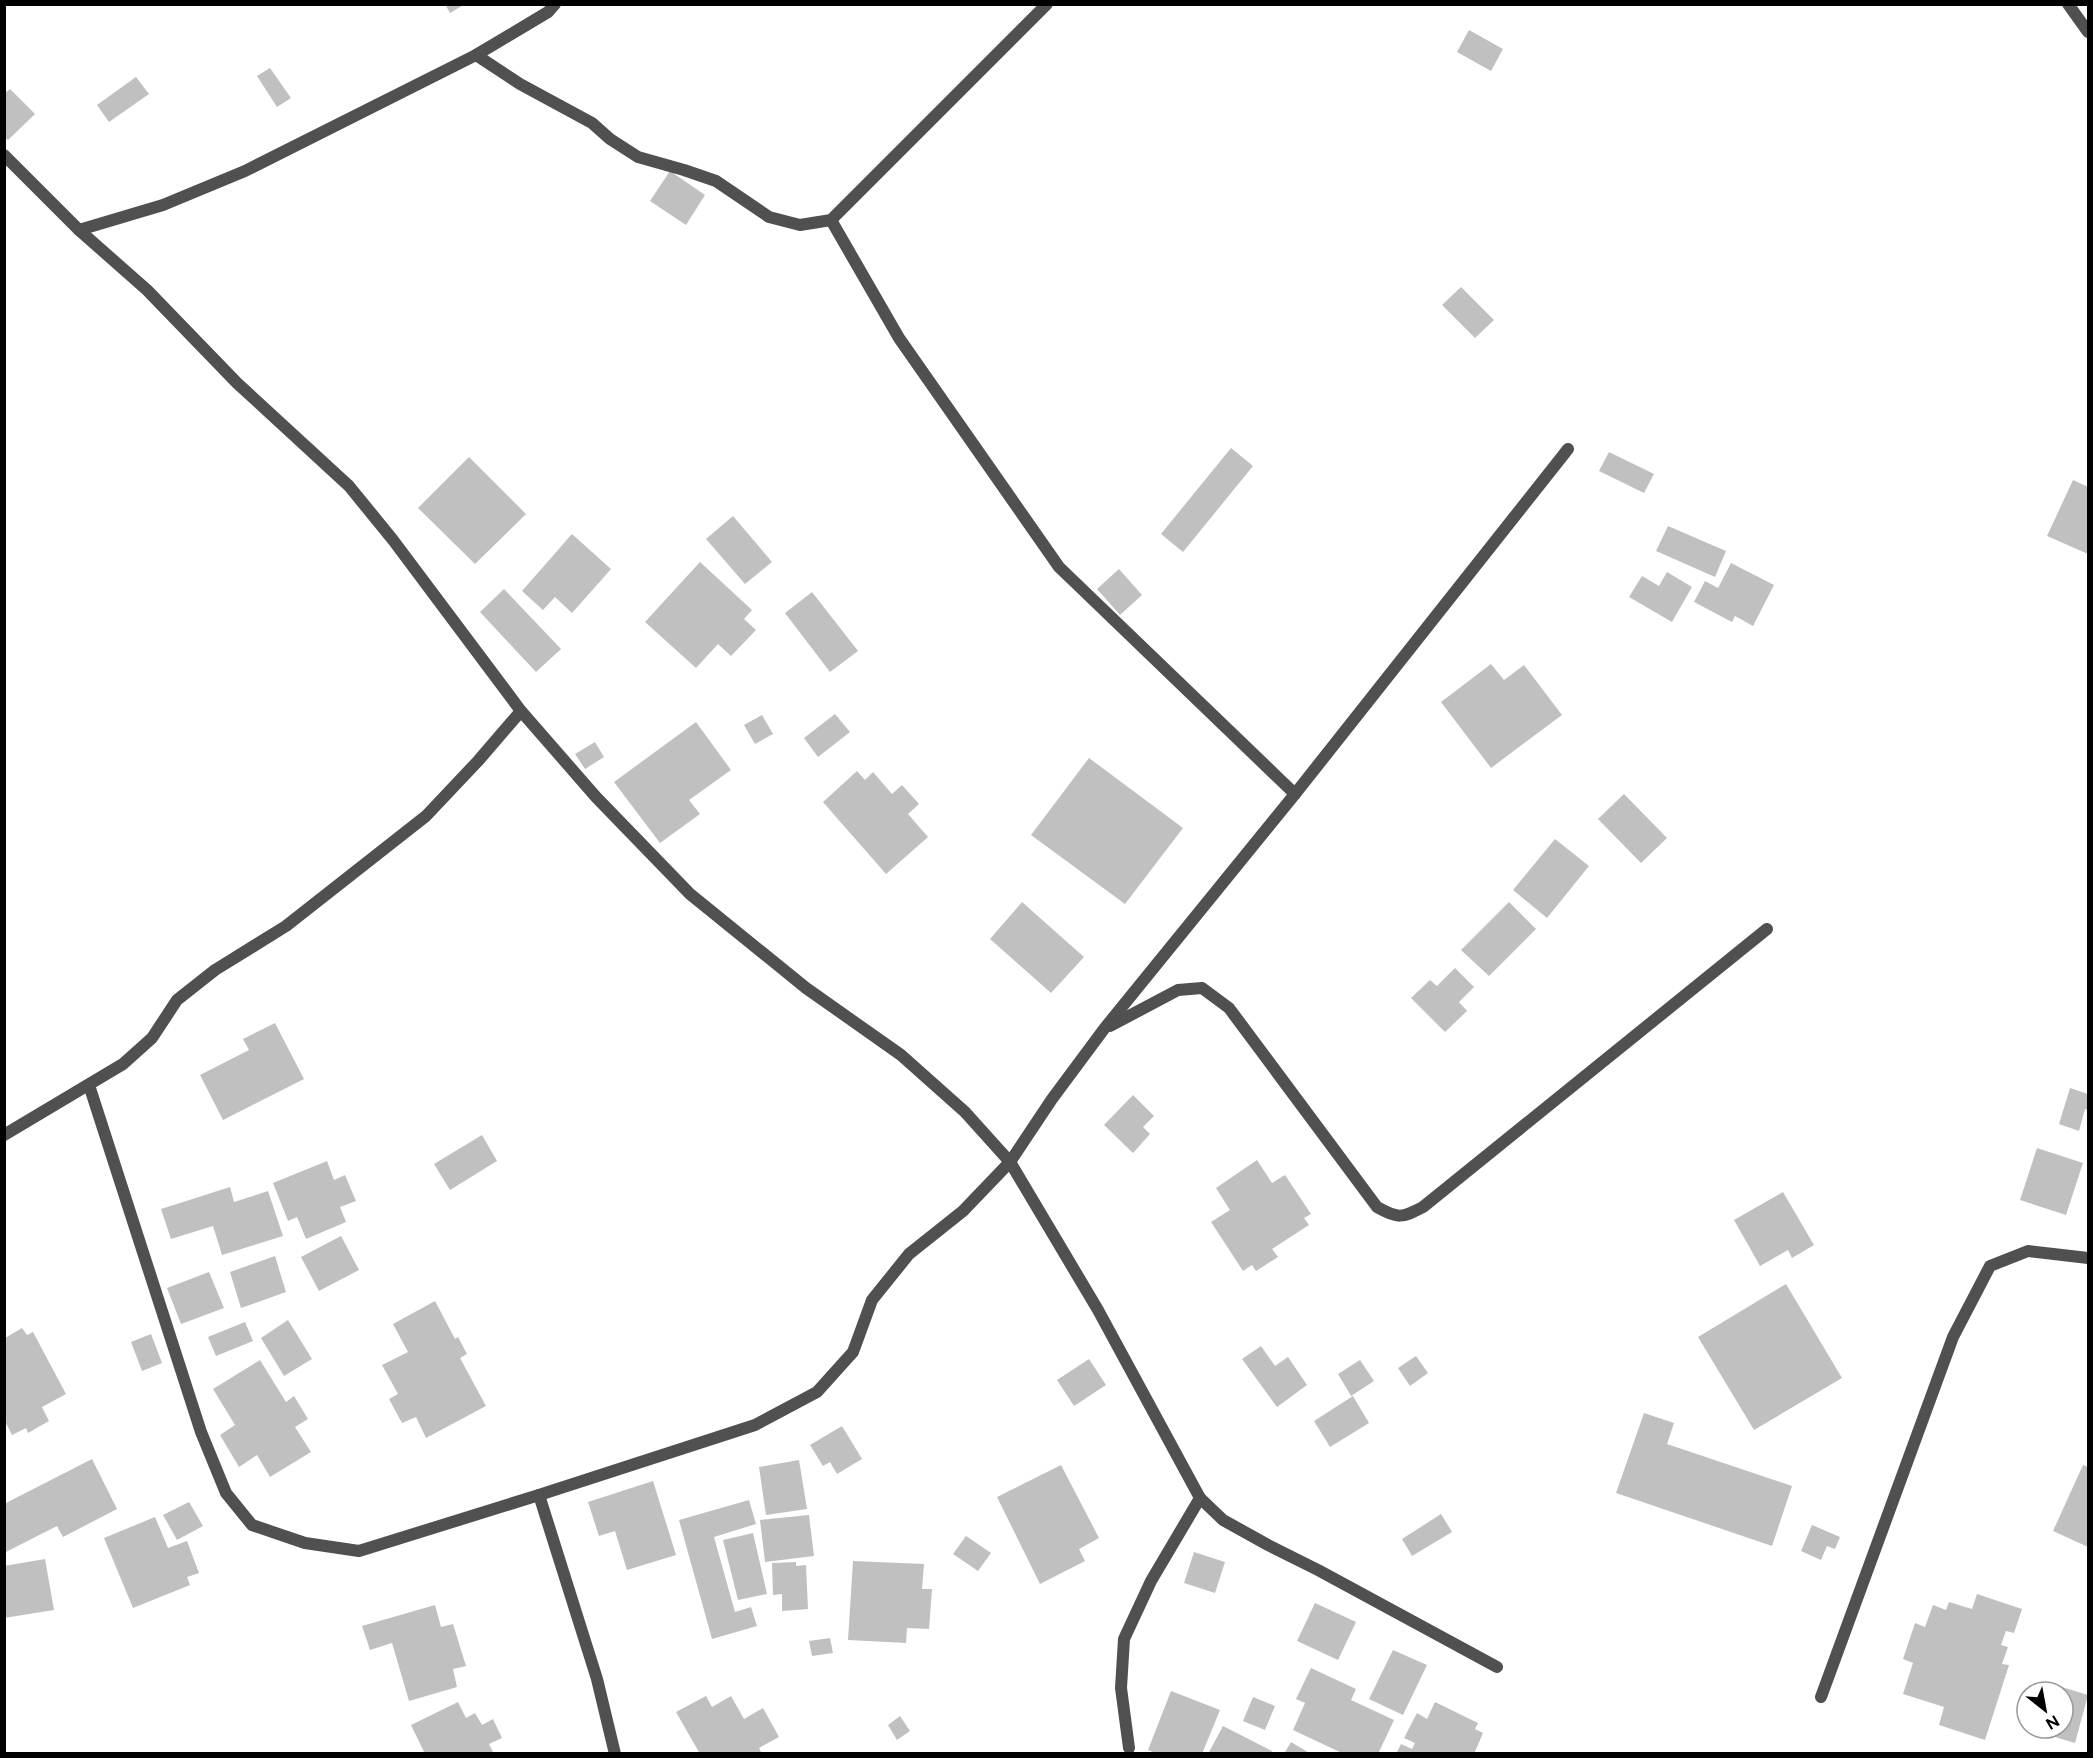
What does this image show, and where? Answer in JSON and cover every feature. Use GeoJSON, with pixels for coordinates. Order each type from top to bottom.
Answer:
{"type":"FeatureCollection","features":[{"type":"Feature","properties":{"kind":"street"},"geometry":{"type":"LineString","coordinates":[[79,230],[163,205],[245,171],[476,56],[548,12],[555,4]]}},
{"type":"Feature","properties":{"kind":"street"},"geometry":{"type":"LineString","coordinates":[[476,56],[520,84],[592,123],[610,139],[638,158],[716,181],[770,217],[800,225],[831,220],[1047,4]]}},
{"type":"Feature","properties":{"kind":"street"},"geometry":{"type":"LineString","coordinates":[[2068,4],[2088,32]]}},
{"type":"Feature","properties":{"kind":"street"},"geometry":{"type":"LineString","coordinates":[[4,155],[79,230],[147,290],[237,383],[349,486],[393,540],[521,711],[596,797],[690,894],[806,988],[901,1055],[965,1112],[1010,1162],[1098,1310],[1200,1498],[1223,1520],[1497,1667]]}},
{"type":"Feature","properties":{"kind":"street"},"geometry":{"type":"LineString","coordinates":[[831,220],[899,338],[1059,567],[1295,794]]}},
{"type":"Feature","properties":{"kind":"street"},"geometry":{"type":"LineString","coordinates":[[89,1085],[201,1432],[226,1493],[252,1525],[304,1542],[359,1551],[755,1425],[817,1392],[853,1353],[872,1300],[909,1254],[963,1211],[1010,1162],[1052,1099],[1104,1029],[1295,794],[1568,449]]}},
{"type":"Feature","properties":{"kind":"street"},"geometry":{"type":"LineString","coordinates":[[4,1135],[123,1064],[153,1038],[177,1000],[215,970],[285,926],[426,816],[521,711]]}},
{"type":"Feature","properties":{"kind":"street"},"geometry":{"type":"LineString","coordinates":[[1104,1029],[1178,990],[1202,988],[1229,1008],[1377,1207],[1391,1215],[1405,1216],[1423,1207],[1767,929]]}},
{"type":"Feature","properties":{"kind":"street"},"geometry":{"type":"LineString","coordinates":[[1821,1697],[1953,1337],[1990,1266],[2028,1251],[2088,1258]]}},
{"type":"Feature","properties":{"kind":"street"},"geometry":{"type":"LineString","coordinates":[[539,1495],[597,1679],[615,1754]]}},
{"type":"Feature","properties":{"kind":"street"},"geometry":{"type":"LineString","coordinates":[[1129,1748],[1120,1688],[1124,1639],[1151,1581],[1200,1498]]}},
{"type":"Feature","properties":{"kind":"building"},"geometry":{"type":"Polygon","coordinates":[[[445,4],[465,4],[450,13],[445,4]]]}},
{"type":"Feature","properties":{"kind":"building"},"geometry":{"type":"Polygon","coordinates":[[[1469,30],[1503,49],[1491,71],[1457,52],[1469,30]]]}},
{"type":"Feature","properties":{"kind":"building"},"geometry":{"type":"Polygon","coordinates":[[[270,68],[291,98],[277,107],[257,76],[270,68]]]}},
{"type":"Feature","properties":{"kind":"building"},"geometry":{"type":"Polygon","coordinates":[[[136,77],[149,94],[109,122],[97,105],[136,77]]]}},
{"type":"Feature","properties":{"kind":"building"},"geometry":{"type":"Polygon","coordinates":[[[10,89],[35,114],[8,140],[4,137],[4,94],[10,89]]]}},
{"type":"Feature","properties":{"kind":"building"},"geometry":{"type":"Polygon","coordinates":[[[670,171],[705,195],[686,225],[650,201],[670,171]]]}},
{"type":"Feature","properties":{"kind":"building"},"geometry":{"type":"Polygon","coordinates":[[[1461,287],[1494,320],[1475,338],[1442,305],[1461,287]]]}},
{"type":"Feature","properties":{"kind":"building"},"geometry":{"type":"Polygon","coordinates":[[[1231,448],[1253,466],[1183,552],[1161,534],[1231,448]]]}},
{"type":"Feature","properties":{"kind":"building"},"geometry":{"type":"Polygon","coordinates":[[[1609,452],[1654,474],[1644,493],[1599,471],[1609,452]]]}},
{"type":"Feature","properties":{"kind":"building"},"geometry":{"type":"Polygon","coordinates":[[[469,457],[526,514],[475,564],[418,508],[469,457]]]}},
{"type":"Feature","properties":{"kind":"building"},"geometry":{"type":"Polygon","coordinates":[[[2073,480],[2088,487],[2088,554],[2047,536],[2073,480]]]}},
{"type":"Feature","properties":{"kind":"building"},"geometry":{"type":"Polygon","coordinates":[[[733,516],[772,562],[745,584],[706,539],[733,516]]]}},
{"type":"Feature","properties":{"kind":"building"},"geometry":{"type":"Polygon","coordinates":[[[1668,526],[1726,551],[1715,577],[1656,551],[1668,526]]]}},
{"type":"Feature","properties":{"kind":"building"},"geometry":{"type":"Polygon","coordinates":[[[572,534],[611,569],[572,613],[555,597],[543,610],[522,591],[572,534]]]}},
{"type":"Feature","properties":{"kind":"building"},"geometry":{"type":"Polygon","coordinates":[[[700,562],[752,610],[744,619],[756,630],[731,656],[718,644],[696,668],[645,622],[700,562]]]}},
{"type":"Feature","properties":{"kind":"building"},"geometry":{"type":"Polygon","coordinates":[[[1731,563],[1774,585],[1753,626],[1735,616],[1732,622],[1694,602],[1705,581],[1718,588],[1731,563]]]}},
{"type":"Feature","properties":{"kind":"building"},"geometry":{"type":"Polygon","coordinates":[[[1119,569],[1142,595],[1120,615],[1097,589],[1119,569]]]}},
{"type":"Feature","properties":{"kind":"building"},"geometry":{"type":"Polygon","coordinates":[[[1667,572],[1692,587],[1672,622],[1629,597],[1642,576],[1659,586],[1667,572]]]}},
{"type":"Feature","properties":{"kind":"building"},"geometry":{"type":"Polygon","coordinates":[[[504,589],[561,649],[536,672],[480,612],[504,589]]]}},
{"type":"Feature","properties":{"kind":"building"},"geometry":{"type":"Polygon","coordinates":[[[812,592],[858,651],[830,672],[785,613],[812,592]]]}},
{"type":"Feature","properties":{"kind":"building"},"geometry":{"type":"Polygon","coordinates":[[[1491,664],[1504,680],[1524,665],[1562,715],[1491,768],[1441,702],[1491,664]]]}},
{"type":"Feature","properties":{"kind":"building"},"geometry":{"type":"Polygon","coordinates":[[[835,714],[850,732],[818,757],[804,738],[835,714]]]}},
{"type":"Feature","properties":{"kind":"building"},"geometry":{"type":"Polygon","coordinates":[[[762,715],[773,734],[755,744],[744,725],[762,715]]]}},
{"type":"Feature","properties":{"kind":"building"},"geometry":{"type":"Polygon","coordinates":[[[696,722],[731,770],[689,800],[700,814],[660,843],[614,782],[696,722]]]}},
{"type":"Feature","properties":{"kind":"building"},"geometry":{"type":"Polygon","coordinates":[[[595,742],[604,757],[585,769],[575,754],[595,742]]]}},
{"type":"Feature","properties":{"kind":"building"},"geometry":{"type":"Polygon","coordinates":[[[1089,758],[1183,828],[1125,904],[1031,835],[1089,758]]]}},
{"type":"Feature","properties":{"kind":"building"},"geometry":{"type":"Polygon","coordinates":[[[857,771],[865,780],[873,772],[892,794],[902,785],[919,804],[908,814],[928,837],[886,874],[823,802],[857,771]]]}},
{"type":"Feature","properties":{"kind":"building"},"geometry":{"type":"Polygon","coordinates":[[[1624,794],[1667,838],[1641,863],[1598,819],[1624,794]]]}},
{"type":"Feature","properties":{"kind":"building"},"geometry":{"type":"Polygon","coordinates":[[[1555,839],[1589,866],[1547,918],[1513,890],[1555,839]]]}},
{"type":"Feature","properties":{"kind":"building"},"geometry":{"type":"Polygon","coordinates":[[[1022,902],[1084,957],[1051,993],[990,939],[1022,902]]]}},
{"type":"Feature","properties":{"kind":"building"},"geometry":{"type":"Polygon","coordinates":[[[1509,902],[1536,929],[1489,976],[1461,950],[1509,902]]]}},
{"type":"Feature","properties":{"kind":"building"},"geometry":{"type":"Polygon","coordinates":[[[1455,968],[1474,987],[1459,1002],[1467,1011],[1445,1032],[1411,998],[1430,980],[1437,986],[1455,968]]]}},
{"type":"Feature","properties":{"kind":"building"},"geometry":{"type":"Polygon","coordinates":[[[275,1023],[304,1079],[223,1120],[200,1075],[249,1050],[243,1039],[275,1023]]]}},
{"type":"Feature","properties":{"kind":"building"},"geometry":{"type":"Polygon","coordinates":[[[2070,1088],[2088,1094],[2088,1110],[2085,1109],[2079,1131],[2059,1124],[2070,1088]]]}},
{"type":"Feature","properties":{"kind":"building"},"geometry":{"type":"Polygon","coordinates":[[[1133,1095],[1154,1116],[1143,1127],[1150,1134],[1133,1153],[1104,1125],[1133,1095]]]}},
{"type":"Feature","properties":{"kind":"building"},"geometry":{"type":"Polygon","coordinates":[[[482,1135],[497,1161],[450,1190],[434,1164],[482,1135]]]}},
{"type":"Feature","properties":{"kind":"building"},"geometry":{"type":"Polygon","coordinates":[[[2037,1148],[2083,1163],[2066,1215],[2020,1200],[2037,1148]]]}},
{"type":"Feature","properties":{"kind":"building"},"geometry":{"type":"Polygon","coordinates":[[[1257,1160],[1272,1183],[1285,1175],[1311,1214],[1304,1218],[1309,1225],[1272,1249],[1278,1257],[1256,1271],[1252,1265],[1243,1271],[1211,1222],[1230,1210],[1216,1188],[1257,1160]]]}},
{"type":"Feature","properties":{"kind":"building"},"geometry":{"type":"Polygon","coordinates":[[[327,1161],[334,1180],[345,1175],[356,1201],[340,1207],[346,1222],[306,1239],[297,1217],[288,1221],[273,1183],[327,1161]]]}},
{"type":"Feature","properties":{"kind":"building"},"geometry":{"type":"Polygon","coordinates":[[[230,1187],[234,1202],[268,1191],[283,1236],[222,1255],[213,1226],[171,1239],[161,1209],[230,1187]]]}},
{"type":"Feature","properties":{"kind":"building"},"geometry":{"type":"Polygon","coordinates":[[[1783,1192],[1814,1245],[1792,1258],[1788,1250],[1760,1266],[1734,1220],[1783,1192]]]}},
{"type":"Feature","properties":{"kind":"building"},"geometry":{"type":"Polygon","coordinates":[[[341,1236],[359,1270],[319,1291],[301,1257],[341,1236]]]}},
{"type":"Feature","properties":{"kind":"building"},"geometry":{"type":"Polygon","coordinates":[[[275,1256],[286,1292],[241,1308],[230,1272],[275,1256]]]}},
{"type":"Feature","properties":{"kind":"building"},"geometry":{"type":"Polygon","coordinates":[[[209,1272],[224,1308],[181,1324],[167,1288],[209,1272]]]}},
{"type":"Feature","properties":{"kind":"building"},"geometry":{"type":"Polygon","coordinates":[[[1786,1284],[1842,1378],[1754,1430],[1698,1337],[1786,1284]]]}},
{"type":"Feature","properties":{"kind":"building"},"geometry":{"type":"Polygon","coordinates":[[[435,1301],[455,1339],[458,1337],[467,1354],[460,1358],[486,1406],[426,1438],[416,1417],[402,1423],[389,1399],[398,1394],[382,1365],[408,1352],[393,1324],[435,1301]]]}},
{"type":"Feature","properties":{"kind":"building"},"geometry":{"type":"Polygon","coordinates":[[[288,1320],[312,1359],[284,1376],[261,1338],[288,1320]]]}},
{"type":"Feature","properties":{"kind":"building"},"geometry":{"type":"Polygon","coordinates":[[[245,1322],[253,1341],[216,1356],[208,1337],[245,1322]]]}},
{"type":"Feature","properties":{"kind":"building"},"geometry":{"type":"Polygon","coordinates":[[[22,1328],[27,1335],[33,1332],[66,1394],[42,1407],[49,1421],[28,1433],[26,1428],[12,1435],[5,1421],[5,1338],[22,1328]]]}},
{"type":"Feature","properties":{"kind":"building"},"geometry":{"type":"Polygon","coordinates":[[[151,1334],[162,1363],[142,1371],[131,1342],[151,1334]]]}},
{"type":"Feature","properties":{"kind":"building"},"geometry":{"type":"Polygon","coordinates":[[[1261,1346],[1275,1366],[1288,1357],[1307,1385],[1277,1407],[1242,1359],[1261,1346]]]}},
{"type":"Feature","properties":{"kind":"building"},"geometry":{"type":"Polygon","coordinates":[[[1416,1356],[1428,1373],[1410,1386],[1398,1368],[1416,1356]]]}},
{"type":"Feature","properties":{"kind":"building"},"geometry":{"type":"Polygon","coordinates":[[[1089,1359],[1106,1385],[1074,1406],[1057,1380],[1089,1359]]]}},
{"type":"Feature","properties":{"kind":"building"},"geometry":{"type":"Polygon","coordinates":[[[260,1360],[286,1402],[294,1396],[308,1419],[295,1427],[311,1452],[270,1477],[257,1455],[239,1467],[220,1435],[235,1425],[213,1389],[260,1360]]]}},
{"type":"Feature","properties":{"kind":"building"},"geometry":{"type":"Polygon","coordinates":[[[1360,1360],[1374,1381],[1351,1396],[1338,1374],[1360,1360]]]}},
{"type":"Feature","properties":{"kind":"building"},"geometry":{"type":"Polygon","coordinates":[[[1353,1396],[1369,1423],[1330,1447],[1314,1421],[1353,1396]]]}},
{"type":"Feature","properties":{"kind":"building"},"geometry":{"type":"Polygon","coordinates":[[[1644,1413],[1674,1423],[1667,1444],[1792,1486],[1772,1546],[1616,1493],[1644,1413]]]}},
{"type":"Feature","properties":{"kind":"building"},"geometry":{"type":"Polygon","coordinates":[[[842,1426],[862,1459],[837,1474],[830,1462],[823,1466],[810,1445],[842,1426]]]}},
{"type":"Feature","properties":{"kind":"building"},"geometry":{"type":"Polygon","coordinates":[[[92,1459],[117,1509],[63,1537],[57,1526],[4,1553],[4,1504],[92,1459]]]}},
{"type":"Feature","properties":{"kind":"building"},"geometry":{"type":"Polygon","coordinates":[[[799,1460],[807,1509],[766,1515],[759,1467],[799,1460]]]}},
{"type":"Feature","properties":{"kind":"building"},"geometry":{"type":"Polygon","coordinates":[[[1061,1465],[1099,1538],[1079,1549],[1085,1561],[1040,1584],[997,1497],[1061,1465]]]}},
{"type":"Feature","properties":{"kind":"building"},"geometry":{"type":"Polygon","coordinates":[[[2083,1465],[2088,1467],[2088,1547],[2053,1531],[2083,1465]]]}},
{"type":"Feature","properties":{"kind":"building"},"geometry":{"type":"Polygon","coordinates":[[[653,1481],[676,1555],[627,1570],[615,1531],[599,1536],[588,1502],[653,1481]]]}},
{"type":"Feature","properties":{"kind":"building"},"geometry":{"type":"Polygon","coordinates":[[[749,1500],[756,1524],[714,1537],[735,1612],[751,1607],[757,1626],[712,1639],[679,1520],[749,1500]]]}},
{"type":"Feature","properties":{"kind":"building"},"geometry":{"type":"Polygon","coordinates":[[[189,1502],[203,1526],[177,1540],[163,1515],[189,1502]]]}},
{"type":"Feature","properties":{"kind":"building"},"geometry":{"type":"Polygon","coordinates":[[[1441,1514],[1452,1532],[1412,1556],[1402,1539],[1441,1514]]]}},
{"type":"Feature","properties":{"kind":"building"},"geometry":{"type":"Polygon","coordinates":[[[809,1515],[814,1556],[765,1562],[760,1520],[809,1515]]]}},
{"type":"Feature","properties":{"kind":"building"},"geometry":{"type":"Polygon","coordinates":[[[155,1517],[168,1548],[187,1541],[199,1573],[187,1577],[190,1585],[133,1608],[104,1538],[155,1517]]]}},
{"type":"Feature","properties":{"kind":"building"},"geometry":{"type":"Polygon","coordinates":[[[1812,1525],[1840,1537],[1835,1549],[1827,1546],[1821,1560],[1801,1551],[1812,1525]]]}},
{"type":"Feature","properties":{"kind":"building"},"geometry":{"type":"Polygon","coordinates":[[[753,1533],[767,1594],[738,1600],[723,1540],[753,1533]]]}},
{"type":"Feature","properties":{"kind":"building"},"geometry":{"type":"Polygon","coordinates":[[[966,1536],[991,1553],[978,1571],[953,1554],[966,1536]]]}},
{"type":"Feature","properties":{"kind":"building"},"geometry":{"type":"Polygon","coordinates":[[[1194,1552],[1225,1562],[1215,1593],[1184,1583],[1194,1552]]]}},
{"type":"Feature","properties":{"kind":"building"},"geometry":{"type":"Polygon","coordinates":[[[45,1559],[54,1610],[4,1618],[4,1566],[45,1559]]]}},
{"type":"Feature","properties":{"kind":"building"},"geometry":{"type":"Polygon","coordinates":[[[853,1561],[924,1564],[922,1589],[932,1589],[929,1629],[907,1628],[906,1643],[848,1640],[853,1561]]]}},
{"type":"Feature","properties":{"kind":"building"},"geometry":{"type":"Polygon","coordinates":[[[796,1562],[796,1566],[806,1565],[808,1609],[782,1611],[782,1594],[773,1595],[772,1563],[796,1562]]]}},
{"type":"Feature","properties":{"kind":"building"},"geometry":{"type":"Polygon","coordinates":[[[1977,1594],[2022,1609],[2014,1633],[2006,1631],[2001,1645],[2008,1647],[2002,1664],[2009,1665],[1985,1740],[1939,1725],[1944,1707],[1903,1694],[1913,1663],[1903,1659],[1915,1623],[1925,1627],[1933,1605],[1946,1610],[1949,1602],[1972,1609],[1977,1594]]]}},
{"type":"Feature","properties":{"kind":"building"},"geometry":{"type":"Polygon","coordinates":[[[1315,1603],[1356,1622],[1338,1660],[1297,1641],[1315,1603]]]}},
{"type":"Feature","properties":{"kind":"building"},"geometry":{"type":"Polygon","coordinates":[[[435,1605],[441,1627],[453,1624],[466,1666],[453,1669],[457,1687],[409,1701],[392,1643],[370,1650],[362,1626],[435,1605]]]}},
{"type":"Feature","properties":{"kind":"building"},"geometry":{"type":"Polygon","coordinates":[[[830,1638],[833,1653],[812,1656],[809,1641],[830,1638]]]}},
{"type":"Feature","properties":{"kind":"building"},"geometry":{"type":"Polygon","coordinates":[[[1393,1650],[1427,1665],[1403,1715],[1369,1699],[1393,1650]]]}},
{"type":"Feature","properties":{"kind":"building"},"geometry":{"type":"Polygon","coordinates":[[[1311,1668],[1356,1689],[1351,1700],[1394,1720],[1378,1754],[1344,1754],[1293,1730],[1305,1703],[1296,1699],[1311,1668]]]}},
{"type":"Feature","properties":{"kind":"building"},"geometry":{"type":"Polygon","coordinates":[[[1171,1691],[1220,1710],[1202,1754],[1158,1754],[1148,1750],[1171,1691]]]}},
{"type":"Feature","properties":{"kind":"building"},"geometry":{"type":"Polygon","coordinates":[[[2075,1691],[2088,1695],[2075,1743],[2065,1740],[2075,1740],[2075,1691]]]}},
{"type":"Feature","properties":{"kind":"building"},"geometry":{"type":"Polygon","coordinates":[[[706,1696],[712,1707],[731,1696],[744,1719],[763,1708],[779,1737],[759,1748],[762,1754],[700,1754],[676,1712],[706,1696]]]}},
{"type":"Feature","properties":{"kind":"building"},"geometry":{"type":"Polygon","coordinates":[[[1253,1697],[1275,1706],[1265,1730],[1243,1721],[1253,1697]]]}},
{"type":"Feature","properties":{"kind":"building"},"geometry":{"type":"Polygon","coordinates":[[[458,1702],[466,1718],[475,1713],[482,1725],[493,1719],[502,1738],[489,1744],[494,1754],[425,1754],[411,1725],[458,1702]]]}},
{"type":"Feature","properties":{"kind":"building"},"geometry":{"type":"Polygon","coordinates":[[[1435,1702],[1478,1723],[1475,1729],[1483,1733],[1474,1754],[1396,1754],[1401,1744],[1412,1749],[1415,1743],[1404,1738],[1417,1713],[1427,1719],[1435,1702]]]}},
{"type":"Feature","properties":{"kind":"building"},"geometry":{"type":"Polygon","coordinates":[[[900,1716],[910,1731],[897,1740],[888,1725],[900,1716]]]}},
{"type":"Feature","properties":{"kind":"building"},"geometry":{"type":"Polygon","coordinates":[[[1223,1726],[1272,1751],[1271,1754],[1208,1754],[1223,1726]]]}},
{"type":"Feature","properties":{"kind":"building"},"geometry":{"type":"Polygon","coordinates":[[[1291,1742],[1311,1754],[1284,1754],[1291,1742]]]}}]}
